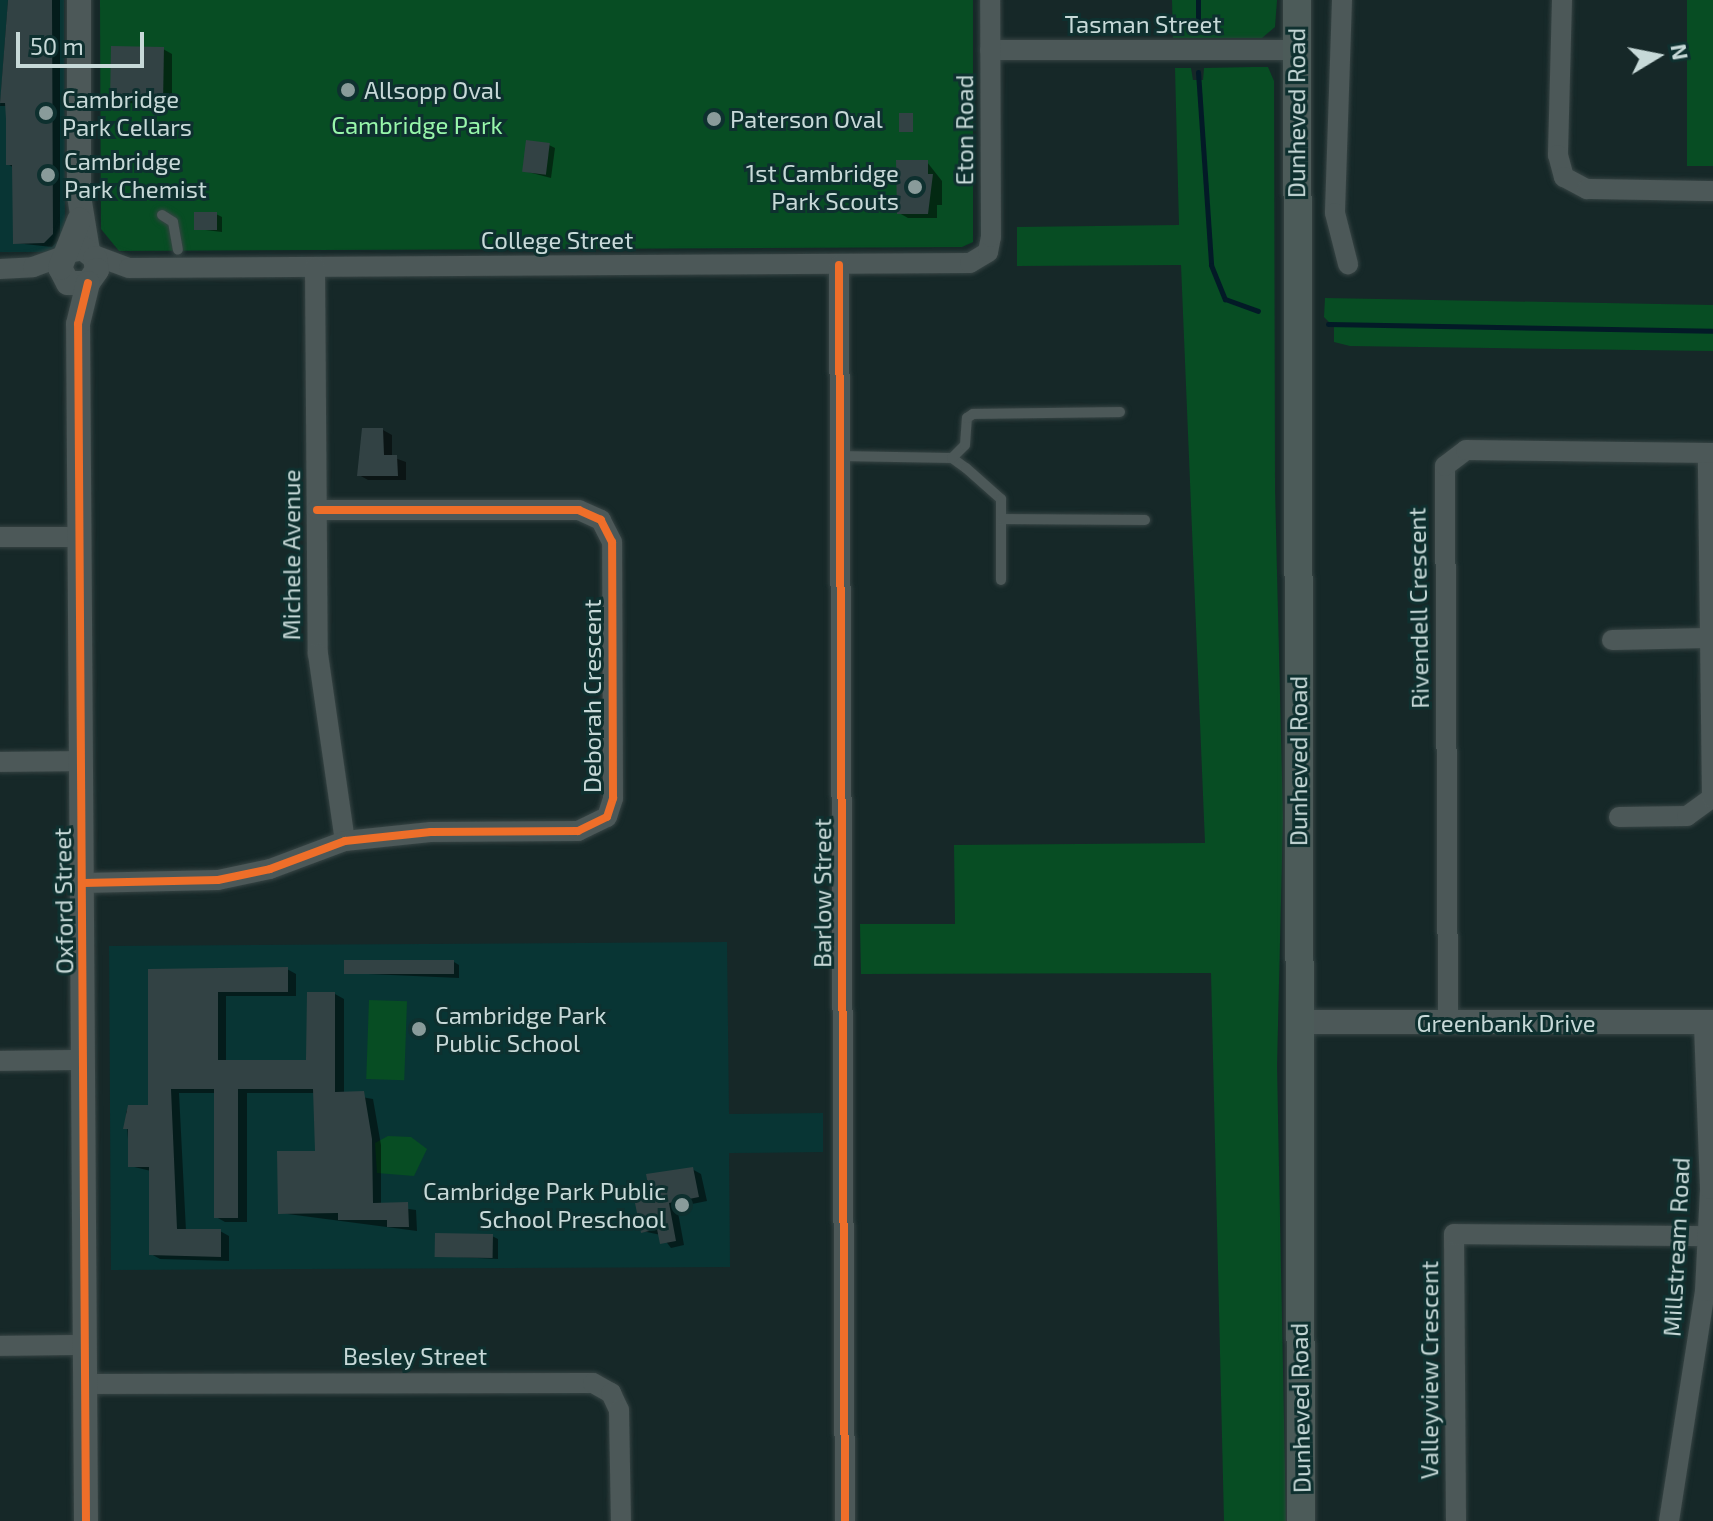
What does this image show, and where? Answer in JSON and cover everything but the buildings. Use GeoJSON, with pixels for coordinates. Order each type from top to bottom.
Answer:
{"type":"FeatureCollection","features":[{"type":"Feature","properties":{"kind":"main road","name":"Dunheved Road"},"geometry":{"type":"LineString","coordinates":[[1297,0],[1301,1521]]}},
{"type":"Feature","properties":{"kind":"street","name":"Oxford Street"},"geometry":{"type":"LineString","coordinates":[[79,0],[78,324],[86,1521]]}},
{"type":"Feature","properties":{"kind":"street","name":"Eton Road"},"geometry":{"type":"LineString","coordinates":[[984,257],[991,237],[990,0]]}},
{"type":"Feature","properties":{"kind":"street","name":"Dunheved Road"},"geometry":{"type":"LineString","coordinates":[[1342,0],[1335,213],[1348,264]]}},
{"type":"Feature","properties":{"kind":"street"},"geometry":{"type":"LineString","coordinates":[[1562,0],[1558,155],[1564,177],[1583,189],[1713,191]]}},
{"type":"Feature","properties":{"kind":"street","name":"Tasman Street"},"geometry":{"type":"LineString","coordinates":[[990,50],[1296,50]]}},
{"type":"Feature","properties":{"kind":"street","name":"College Street"},"geometry":{"type":"LineString","coordinates":[[0,269],[962,264],[984,257]]}},
{"type":"Feature","properties":{"kind":"street","name":"Barlow Street"},"geometry":{"type":"LineString","coordinates":[[839,265],[845,1521]]}},
{"type":"Feature","properties":{"kind":"street","name":"Michele Avenue"},"geometry":{"type":"LineString","coordinates":[[315,267],[318,654],[345,841]]}},
{"type":"Feature","properties":{"kind":"street","name":"Rivendell Crescent"},"geometry":{"type":"LineString","coordinates":[[1448,1024],[1445,466],[1456,453],[1469,450],[1710,453]]}},
{"type":"Feature","properties":{"kind":"street"},"geometry":{"type":"LineString","coordinates":[[1619,817],[1687,816],[1712,798],[1710,453]]}},
{"type":"Feature","properties":{"kind":"street","name":"Deborah Crescent"},"geometry":{"type":"LineString","coordinates":[[83,883],[218,880],[270,869],[345,841],[431,832],[578,831],[607,817],[613,798],[612,542],[601,520],[579,510],[317,510]]}},
{"type":"Feature","properties":{"kind":"street"},"geometry":{"type":"LineString","coordinates":[[0,537],[79,537]]}},
{"type":"Feature","properties":{"kind":"street"},"geometry":{"type":"LineString","coordinates":[[1612,640],[1709,638]]}},
{"type":"Feature","properties":{"kind":"street"},"geometry":{"type":"LineString","coordinates":[[0,762],[81,761]]}},
{"type":"Feature","properties":{"kind":"street","name":"Greenbank Drive"},"geometry":{"type":"LineString","coordinates":[[1299,1022],[1709,1022]]}},
{"type":"Feature","properties":{"kind":"street","name":"Millstream Road"},"geometry":{"type":"LineString","coordinates":[[1669,1521],[1677,1445],[1705,1348],[1709,1022]]}},
{"type":"Feature","properties":{"kind":"street"},"geometry":{"type":"LineString","coordinates":[[0,1061],[84,1060]]}},
{"type":"Feature","properties":{"kind":"street","name":"Valleyview Crescent"},"geometry":{"type":"LineString","coordinates":[[1456,1521],[1454,1234],[1708,1236]]}},
{"type":"Feature","properties":{"kind":"street"},"geometry":{"type":"LineString","coordinates":[[0,1346],[86,1345]]}},
{"type":"Feature","properties":{"kind":"street","name":"Besley Street"},"geometry":{"type":"LineString","coordinates":[[85,1384],[593,1383],[611,1393],[619,1410],[621,1521]]}},
{"type":"Feature","properties":{"kind":"lane"},"geometry":{"type":"LineString","coordinates":[[162,215],[173,222],[178,250]]}},
{"type":"Feature","properties":{"kind":"lane"},"geometry":{"type":"LineString","coordinates":[[952,458],[965,445],[967,418],[973,414],[1120,412]]}},
{"type":"Feature","properties":{"kind":"lane"},"geometry":{"type":"LineString","coordinates":[[839,456],[952,458],[999,496],[1002,519],[1001,580]]}},
{"type":"Feature","properties":{"kind":"lane"},"geometry":{"type":"LineString","coordinates":[[1002,519],[1145,520]]}},
{"type":"Feature","properties":{"kind":"shaded area"},"geometry":{"type":"Polygon","coordinates":[[[0,0],[64,0],[65,230],[55,252],[0,252],[0,0]]]}},
{"type":"Feature","properties":{"kind":"shaded area","name":"Cambridge Park Public School"},"geometry":{"type":"Polygon","coordinates":[[[727,942],[729,1114],[823,1113],[823,1152],[729,1153],[730,1267],[111,1270],[109,946],[727,942]]]}},
{"type":"Feature","properties":{"kind":"green space","name":"Cambridge Park"},"geometry":{"type":"Polygon","coordinates":[[[100,0],[973,0],[973,242],[962,247],[119,251],[101,229],[100,0]]]}},
{"type":"Feature","properties":{"kind":"green space"},"geometry":{"type":"Polygon","coordinates":[[[1172,0],[1277,0],[1275,27],[1262,38],[1173,38],[1172,0]]]}},
{"type":"Feature","properties":{"kind":"green space"},"geometry":{"type":"Polygon","coordinates":[[[1687,0],[1713,0],[1713,166],[1687,166],[1687,0]]]}},
{"type":"Feature","properties":{"kind":"green space"},"geometry":{"type":"Polygon","coordinates":[[[1268,67],[1274,81],[1275,489],[1283,818],[1277,1066],[1286,1521],[1224,1521],[1211,973],[861,974],[860,924],[955,924],[954,845],[1205,843],[1181,265],[1017,266],[1017,227],[1179,225],[1175,68],[1191,68],[1193,80],[1203,80],[1204,68],[1268,67]]]}},
{"type":"Feature","properties":{"kind":"green space"},"geometry":{"type":"Polygon","coordinates":[[[1325,298],[1713,305],[1713,351],[1350,346],[1334,342],[1334,327],[1324,317],[1325,298]]]}},
{"type":"Feature","properties":{"kind":"green space"},"geometry":{"type":"Polygon","coordinates":[[[369,1000],[407,1001],[404,1080],[366,1079],[369,1000]]]}},
{"type":"Feature","properties":{"kind":"green space"},"geometry":{"type":"Polygon","coordinates":[[[388,1136],[411,1137],[427,1149],[414,1176],[377,1173],[375,1143],[388,1136]]]}},
{"type":"Feature","properties":{"kind":"waterway"},"geometry":{"type":"LineString","coordinates":[[1198,0],[1198,23]]}},
{"type":"Feature","properties":{"kind":"waterway"},"geometry":{"type":"LineString","coordinates":[[1198,72],[1211,265],[1225,299],[1258,311]]}},
{"type":"Feature","properties":{"kind":"waterway"},"geometry":{"type":"LineString","coordinates":[[1328,324],[1713,331]]}},
{"type":"Feature","properties":{"kind":"cycle path"},"geometry":{"type":"LineString","coordinates":[[839,265],[845,1521]]}},
{"type":"Feature","properties":{"kind":"cycle path"},"geometry":{"type":"LineString","coordinates":[[86,1521],[78,324],[88,283]]}},
{"type":"Feature","properties":{"kind":"cycle path"},"geometry":{"type":"LineString","coordinates":[[83,883],[218,880],[270,869],[345,841],[431,832],[578,831],[607,817],[613,798],[612,542],[601,520],[579,510],[317,510]]}},
{"type":"Feature","properties":{"kind":"place","name":"Allsopp Oval"},"geometry":{"type":"Point","coordinates":[348,90]}},
{"type":"Feature","properties":{"kind":"place","name":"Cambridge Park Cellars"},"geometry":{"type":"Point","coordinates":[46,113]}},
{"type":"Feature","properties":{"kind":"place","name":"Paterson Oval"},"geometry":{"type":"Point","coordinates":[714,119]}},
{"type":"Feature","properties":{"kind":"place","name":"Cambridge Park Chemist"},"geometry":{"type":"Point","coordinates":[48,175]}},
{"type":"Feature","properties":{"kind":"place","name":"1st Cambridge Park Scouts"},"geometry":{"type":"Point","coordinates":[915,187]}},
{"type":"Feature","properties":{"kind":"place","name":"Cambridge Park Public School"},"geometry":{"type":"Point","coordinates":[419,1029]}},
{"type":"Feature","properties":{"kind":"place","name":"Cambridge Park Public School Preschool"},"geometry":{"type":"Point","coordinates":[682,1205]}}]}
